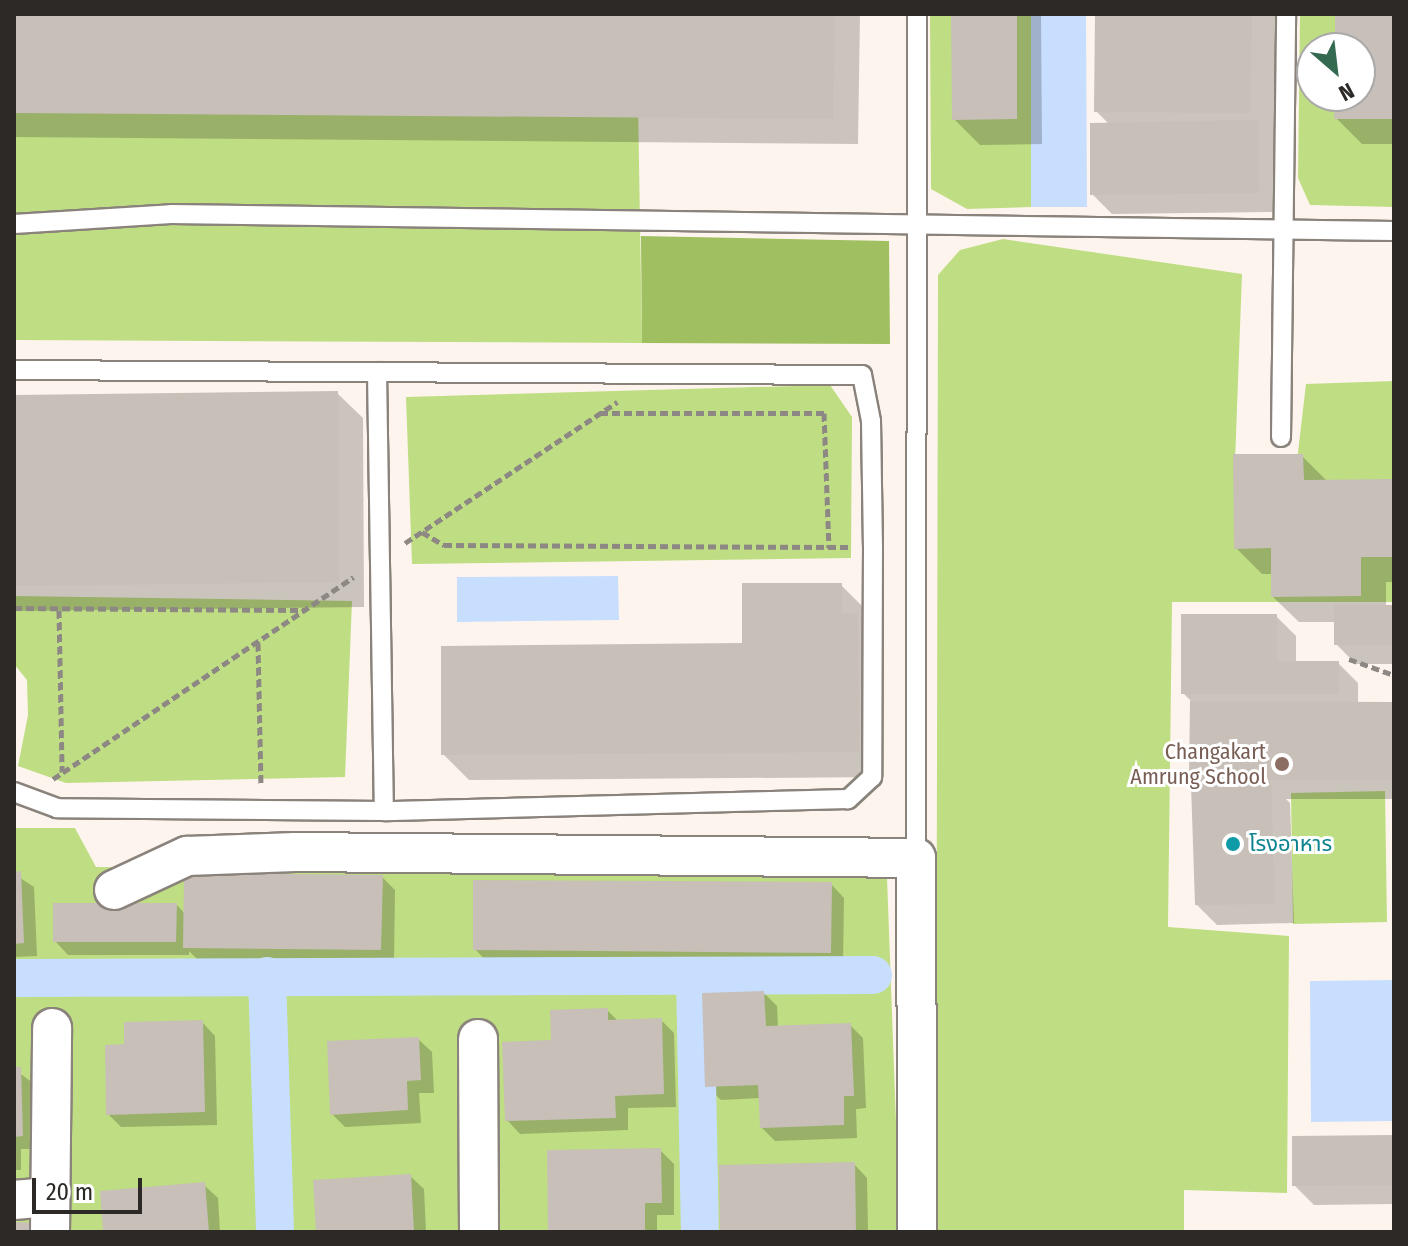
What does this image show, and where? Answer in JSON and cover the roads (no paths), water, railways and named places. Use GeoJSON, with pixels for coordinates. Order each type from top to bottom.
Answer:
{"type":"FeatureCollection","features":[{"type":"Feature","properties":{"kind":"street"},"geometry":{"type":"LineString","coordinates":[[114,890],[187,856],[295,852],[916,858],[917,1232]]}},
{"type":"Feature","properties":{"kind":"street"},"geometry":{"type":"LineString","coordinates":[[38,1210],[52,1028]]}},
{"type":"Feature","properties":{"kind":"street"},"geometry":{"type":"LineString","coordinates":[[478,1039],[479,1232]]}},
{"type":"Feature","properties":{"kind":"lane"},"geometry":{"type":"LineString","coordinates":[[916,858],[917,14]]}},
{"type":"Feature","properties":{"kind":"lane"},"geometry":{"type":"LineString","coordinates":[[1281,437],[1286,14]]}},
{"type":"Feature","properties":{"kind":"lane"},"geometry":{"type":"LineString","coordinates":[[14,224],[171,214],[1394,231]]}},
{"type":"Feature","properties":{"kind":"lane"},"geometry":{"type":"LineString","coordinates":[[14,370],[862,375],[871,421],[873,546],[872,777],[848,799],[384,811],[57,808],[20,794]]}},
{"type":"Feature","properties":{"kind":"lane"},"geometry":{"type":"LineString","coordinates":[[377,372],[384,811]]}},
{"type":"Feature","properties":{"kind":"water"},"geometry":{"type":"Polygon","coordinates":[[[1031,14],[1086,14],[1087,207],[1031,207],[1031,14]]]}},
{"type":"Feature","properties":{"kind":"water"},"geometry":{"type":"Polygon","coordinates":[[[618,576],[619,620],[457,622],[457,577],[618,576]]]}},
{"type":"Feature","properties":{"kind":"water"},"geometry":{"type":"Polygon","coordinates":[[[1394,980],[1394,1121],[1311,1122],[1310,981],[1394,980]]]}},
{"type":"Feature","properties":{"kind":"waterway"},"geometry":{"type":"LineString","coordinates":[[14,978],[873,975]]}},
{"type":"Feature","properties":{"kind":"waterway"},"geometry":{"type":"LineString","coordinates":[[267,976],[275,1232]]}},
{"type":"Feature","properties":{"kind":"waterway"},"geometry":{"type":"LineString","coordinates":[[695,976],[700,1232]]}},
{"type":"Feature","properties":{"kind":"place","name":"Changakart Amrung School"},"geometry":{"type":"Point","coordinates":[1282,764]}},
{"type":"Feature","properties":{"kind":"place","name":"โรงอาหาร"},"geometry":{"type":"Point","coordinates":[1233,844]}}]}
